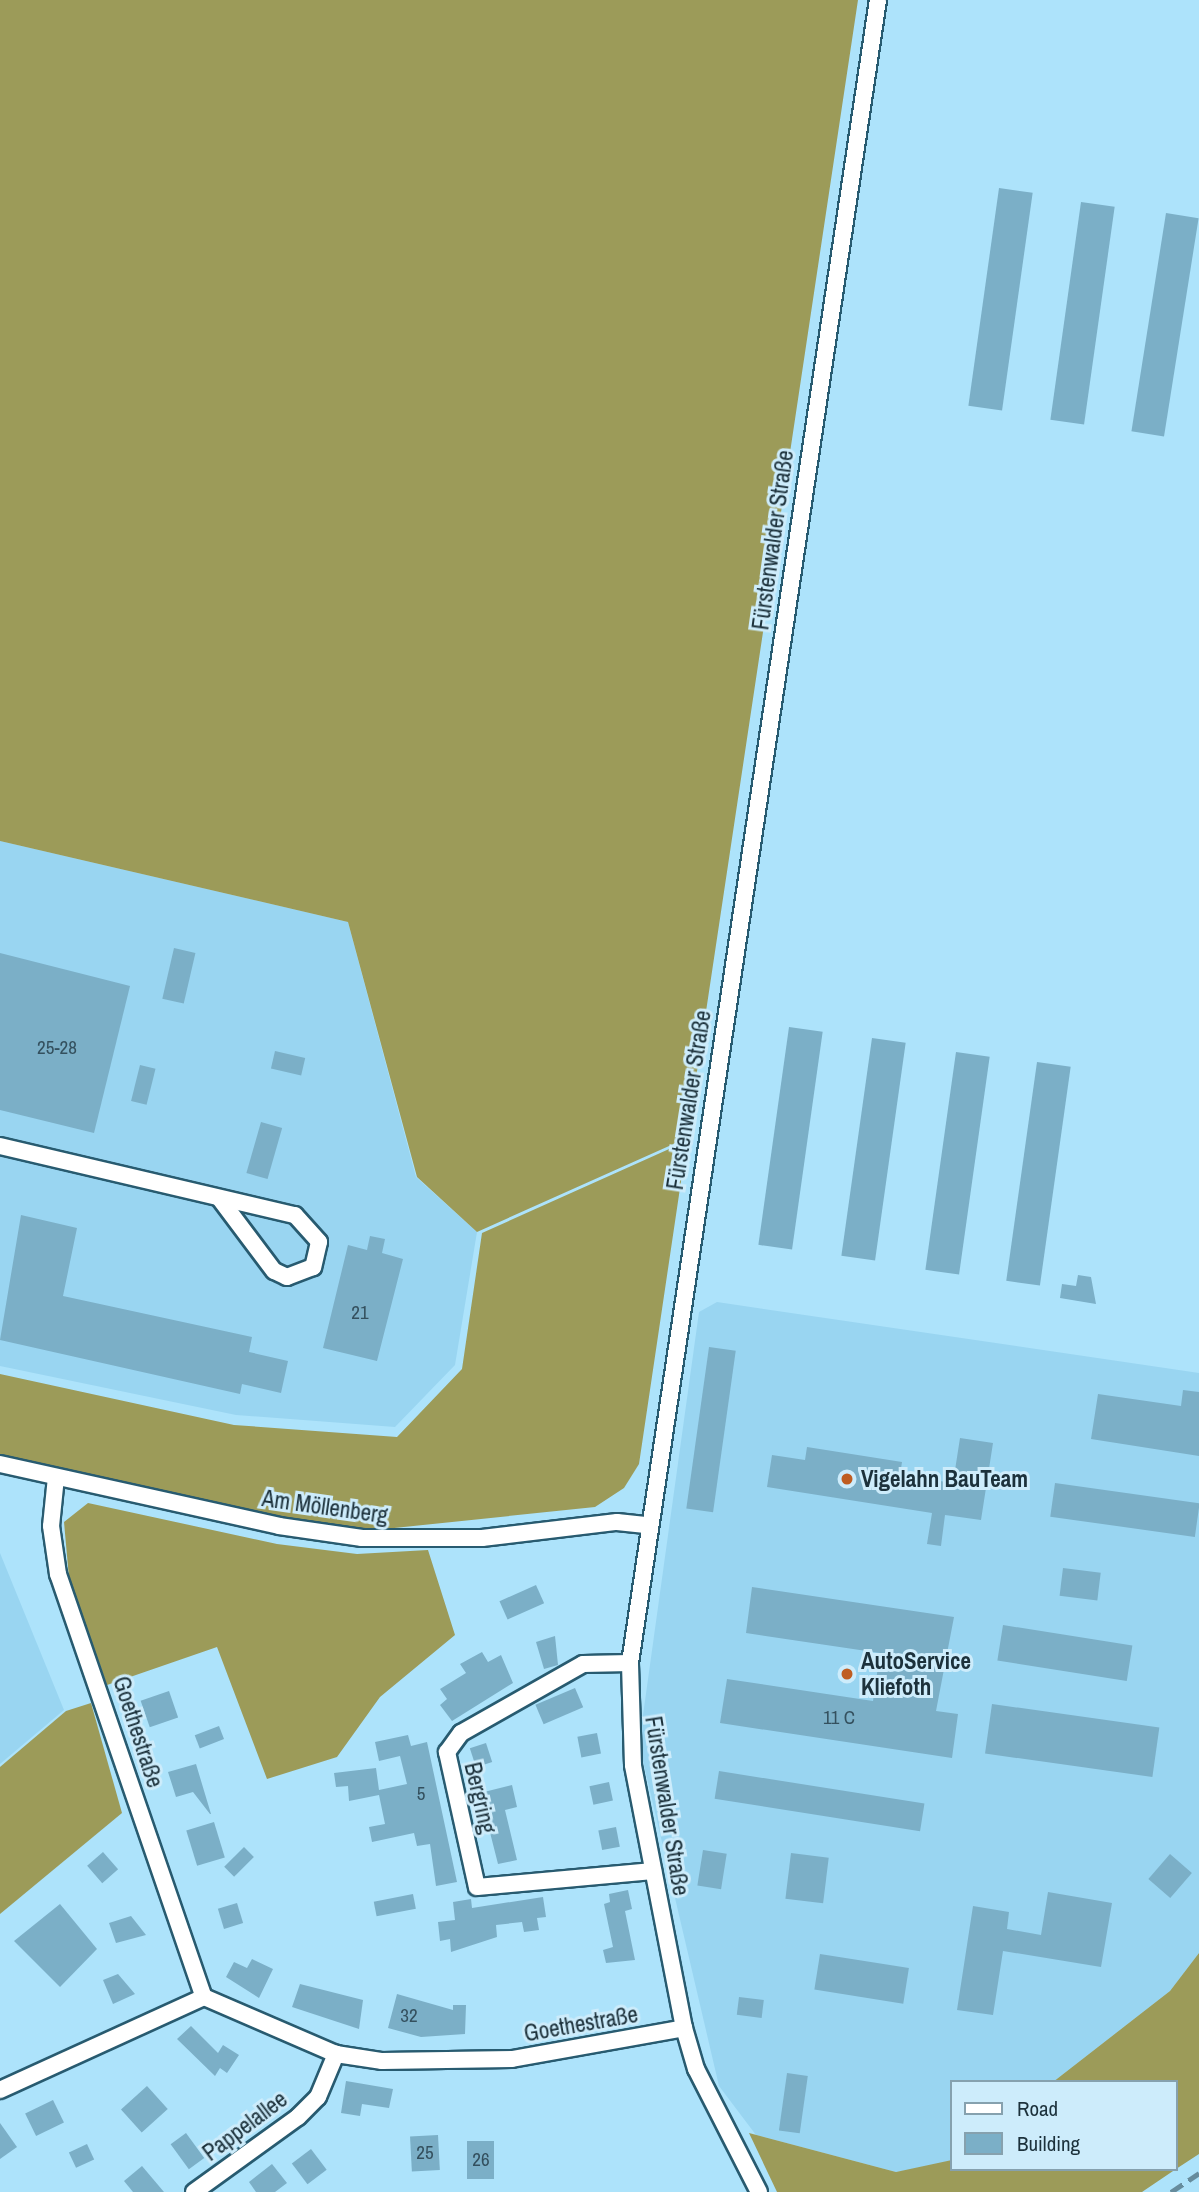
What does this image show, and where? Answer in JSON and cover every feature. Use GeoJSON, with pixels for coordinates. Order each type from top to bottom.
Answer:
{"type":"FeatureCollection","features":[{"type":"Feature","properties":{"kind":"street","name":"Fürstenwalder Straße"},"geometry":{"type":"LineString","coordinates":[[759,2192],[696,2069],[684,2028],[633,1765],[630,1662],[878,0]]}},
{"type":"Feature","properties":{"kind":"street"},"geometry":{"type":"LineString","coordinates":[[0,1146],[220,1199],[306,1221],[319,1242],[313,1267],[287,1277],[274,1271],[220,1199]]}},
{"type":"Feature","properties":{"kind":"street","name":"Am Möllenberg"},"geometry":{"type":"LineString","coordinates":[[0,1464],[279,1526],[362,1538],[482,1538],[618,1522],[649,1525]]}},
{"type":"Feature","properties":{"kind":"street","name":"Goethestraße"},"geometry":{"type":"LineString","coordinates":[[56,1477],[51,1527],[58,1574],[204,1997],[336,2054],[427,2064],[512,2059],[684,2028]]}},
{"type":"Feature","properties":{"kind":"street","name":"Bergring"},"geometry":{"type":"LineString","coordinates":[[630,1662],[583,1664],[461,1733],[447,1752],[477,1887],[653,1871]]}},
{"type":"Feature","properties":{"kind":"street"},"geometry":{"type":"LineString","coordinates":[[0,2090],[204,1997]]}},
{"type":"Feature","properties":{"kind":"street","name":"Pappelallee"},"geometry":{"type":"LineString","coordinates":[[194,2192],[298,2117],[318,2097],[336,2054]]}},
{"type":"Feature","properties":{"kind":"shaded area"},"geometry":{"type":"Polygon","coordinates":[[[0,0],[858,0],[687,1138],[477,1232],[417,1177],[348,922],[0,841],[0,0]]]}},
{"type":"Feature","properties":{"kind":"shaded area"},"geometry":{"type":"Polygon","coordinates":[[[0,841],[348,922],[416,1177],[477,1232],[455,1365],[395,1427],[236,1415],[0,1366],[0,841]]]}},
{"type":"Feature","properties":{"kind":"shaded area"},"geometry":{"type":"Polygon","coordinates":[[[687,1141],[639,1464],[624,1488],[595,1507],[356,1532],[279,1522],[0,1455],[0,1374],[234,1425],[397,1437],[462,1369],[482,1233],[687,1141]]]}},
{"type":"Feature","properties":{"kind":"shaded area"},"geometry":{"type":"Polygon","coordinates":[[[717,1302],[1199,1373],[1199,1953],[1170,1991],[1056,2080],[950,2080],[950,2162],[947,2164],[896,2172],[756,2135],[719,2086],[639,1744],[699,1312],[717,1302]]]}},
{"type":"Feature","properties":{"kind":"shaded area"},"geometry":{"type":"Polygon","coordinates":[[[88,1503],[277,1544],[357,1554],[428,1550],[455,1635],[380,1697],[337,1757],[267,1779],[217,1647],[107,1685],[69,1578],[64,1522],[88,1503]]]}},
{"type":"Feature","properties":{"kind":"shaded area"},"geometry":{"type":"Polygon","coordinates":[[[0,1553],[64,1710],[0,1764],[0,1553]]]}},
{"type":"Feature","properties":{"kind":"shaded area"},"geometry":{"type":"Polygon","coordinates":[[[91,1703],[122,1813],[0,1914],[0,1767],[66,1711],[91,1703]]]}},
{"type":"Feature","properties":{"kind":"shaded area"},"geometry":{"type":"Polygon","coordinates":[[[1199,1953],[1199,2154],[1178,2168],[1178,2080],[1056,2080],[1170,1991],[1199,1953]]]}},
{"type":"Feature","properties":{"kind":"shaded area"},"geometry":{"type":"Polygon","coordinates":[[[749,2133],[896,2172],[950,2160],[950,2171],[1173,2171],[1142,2192],[777,2192],[749,2133]]]}},
{"type":"Feature","properties":{"kind":"building"},"geometry":{"type":"Polygon","coordinates":[[[999,188],[1033,193],[1002,411],[968,406],[999,188]]]}},
{"type":"Feature","properties":{"kind":"building"},"geometry":{"type":"Polygon","coordinates":[[[1081,202],[1115,207],[1084,425],[1050,420],[1081,202]]]}},
{"type":"Feature","properties":{"kind":"building"},"geometry":{"type":"Polygon","coordinates":[[[1166,213],[1199,218],[1164,436],[1131,431],[1166,213]]]}},
{"type":"Feature","properties":{"kind":"building"},"geometry":{"type":"Polygon","coordinates":[[[174,948],[195,953],[184,1004],[162,999],[174,948]]]}},
{"type":"Feature","properties":{"kind":"building"},"geometry":{"type":"Polygon","coordinates":[[[0,953],[130,986],[94,1133],[0,1110],[0,953]]]}},
{"type":"Feature","properties":{"kind":"building"},"geometry":{"type":"Polygon","coordinates":[[[789,1027],[823,1032],[792,1250],[758,1245],[789,1027]]]}},
{"type":"Feature","properties":{"kind":"building"},"geometry":{"type":"Polygon","coordinates":[[[872,1038],[906,1043],[875,1261],[841,1256],[872,1038]]]}},
{"type":"Feature","properties":{"kind":"building"},"geometry":{"type":"Polygon","coordinates":[[[275,1051],[305,1058],[301,1076],[271,1069],[275,1051]]]}},
{"type":"Feature","properties":{"kind":"building"},"geometry":{"type":"Polygon","coordinates":[[[956,1052],[990,1057],[959,1275],[925,1270],[956,1052]]]}},
{"type":"Feature","properties":{"kind":"building"},"geometry":{"type":"Polygon","coordinates":[[[1037,1062],[1071,1067],[1040,1286],[1006,1281],[1037,1062]]]}},
{"type":"Feature","properties":{"kind":"building"},"geometry":{"type":"Polygon","coordinates":[[[140,1065],[156,1069],[147,1105],[131,1101],[140,1065]]]}},
{"type":"Feature","properties":{"kind":"building"},"geometry":{"type":"Polygon","coordinates":[[[261,1122],[282,1128],[268,1179],[246,1173],[261,1122]]]}},
{"type":"Feature","properties":{"kind":"building"},"geometry":{"type":"Polygon","coordinates":[[[21,1215],[77,1228],[63,1296],[252,1337],[249,1352],[288,1361],[281,1393],[242,1384],[240,1394],[0,1340],[21,1215]]]}},
{"type":"Feature","properties":{"kind":"building"},"geometry":{"type":"Polygon","coordinates":[[[370,1236],[385,1239],[382,1253],[403,1259],[377,1361],[323,1348],[348,1245],[367,1250],[370,1236]]]}},
{"type":"Feature","properties":{"kind":"building"},"geometry":{"type":"Polygon","coordinates":[[[1078,1275],[1091,1277],[1096,1304],[1060,1298],[1062,1284],[1076,1286],[1078,1275]]]}},
{"type":"Feature","properties":{"kind":"building"},"geometry":{"type":"Polygon","coordinates":[[[709,1347],[736,1351],[713,1512],[686,1508],[709,1347]]]}},
{"type":"Feature","properties":{"kind":"building"},"geometry":{"type":"Polygon","coordinates":[[[1183,1390],[1199,1392],[1199,1456],[1091,1439],[1098,1394],[1181,1406],[1183,1390]]]}},
{"type":"Feature","properties":{"kind":"building","name":"Vigelahn BauTeam"},"geometry":{"type":"Polygon","coordinates":[[[960,1438],[993,1443],[981,1520],[945,1515],[941,1546],[927,1544],[932,1513],[767,1487],[772,1455],[805,1460],[807,1447],[902,1462],[900,1475],[953,1483],[960,1438]]]}},
{"type":"Feature","properties":{"kind":"building"},"geometry":{"type":"Polygon","coordinates":[[[1055,1483],[1199,1503],[1195,1537],[1050,1517],[1055,1483]]]}},
{"type":"Feature","properties":{"kind":"building"},"geometry":{"type":"Polygon","coordinates":[[[1063,1568],[1101,1573],[1097,1600],[1060,1596],[1063,1568]]]}},
{"type":"Feature","properties":{"kind":"building"},"geometry":{"type":"Polygon","coordinates":[[[536,1585],[544,1603],[508,1620],[499,1601],[536,1585]]]}},
{"type":"Feature","properties":{"kind":"building"},"geometry":{"type":"Polygon","coordinates":[[[752,1587],[954,1617],[936,1711],[958,1714],[952,1758],[720,1723],[727,1679],[873,1701],[880,1653],[746,1633],[752,1587]]]}},
{"type":"Feature","properties":{"kind":"building"},"geometry":{"type":"Polygon","coordinates":[[[1003,1625],[1132,1645],[1127,1681],[997,1661],[1003,1625]]]}},
{"type":"Feature","properties":{"kind":"building"},"geometry":{"type":"Polygon","coordinates":[[[555,1636],[558,1665],[544,1669],[536,1642],[555,1636]]]}},
{"type":"Feature","properties":{"kind":"building"},"geometry":{"type":"Polygon","coordinates":[[[482,1652],[488,1662],[501,1655],[513,1683],[452,1721],[440,1705],[447,1699],[440,1689],[466,1673],[460,1664],[482,1652]]]}},
{"type":"Feature","properties":{"kind":"building"},"geometry":{"type":"Polygon","coordinates":[[[575,1688],[583,1707],[544,1724],[535,1705],[575,1688]]]}},
{"type":"Feature","properties":{"kind":"building"},"geometry":{"type":"Polygon","coordinates":[[[169,1691],[178,1717],[150,1727],[141,1701],[169,1691]]]}},
{"type":"Feature","properties":{"kind":"building"},"geometry":{"type":"Polygon","coordinates":[[[992,1704],[1159,1728],[1152,1777],[985,1754],[992,1704]]]}},
{"type":"Feature","properties":{"kind":"building"},"geometry":{"type":"Polygon","coordinates":[[[219,1726],[224,1739],[200,1748],[195,1735],[219,1726]]]}},
{"type":"Feature","properties":{"kind":"building"},"geometry":{"type":"Polygon","coordinates":[[[597,1733],[601,1754],[581,1757],[577,1737],[597,1733]]]}},
{"type":"Feature","properties":{"kind":"building"},"geometry":{"type":"Polygon","coordinates":[[[408,1735],[411,1746],[427,1742],[457,1882],[436,1886],[430,1844],[417,1846],[414,1833],[372,1842],[369,1827],[385,1824],[379,1795],[349,1801],[348,1786],[336,1787],[334,1773],[376,1768],[379,1790],[407,1784],[400,1756],[379,1761],[375,1742],[408,1735]]]}},
{"type":"Feature","properties":{"kind":"building"},"geometry":{"type":"Polygon","coordinates":[[[486,1743],[492,1762],[476,1767],[470,1748],[486,1743]]]}},
{"type":"Feature","properties":{"kind":"building"},"geometry":{"type":"Polygon","coordinates":[[[196,1764],[211,1814],[193,1792],[176,1797],[168,1772],[196,1764]]]}},
{"type":"Feature","properties":{"kind":"building"},"geometry":{"type":"Polygon","coordinates":[[[719,1771],[924,1804],[920,1831],[715,1799],[719,1771]]]}},
{"type":"Feature","properties":{"kind":"building"},"geometry":{"type":"Polygon","coordinates":[[[609,1782],[613,1801],[593,1805],[589,1786],[609,1782]]]}},
{"type":"Feature","properties":{"kind":"building"},"geometry":{"type":"Polygon","coordinates":[[[512,1785],[517,1807],[505,1810],[517,1860],[498,1864],[480,1793],[512,1785]]]}},
{"type":"Feature","properties":{"kind":"building"},"geometry":{"type":"Polygon","coordinates":[[[214,1822],[225,1857],[197,1866],[186,1830],[214,1822]]]}},
{"type":"Feature","properties":{"kind":"building"},"geometry":{"type":"Polygon","coordinates":[[[616,1827],[620,1847],[602,1850],[598,1830],[616,1827]]]}},
{"type":"Feature","properties":{"kind":"building"},"geometry":{"type":"Polygon","coordinates":[[[244,1847],[254,1857],[234,1877],[224,1867],[244,1847]]]}},
{"type":"Feature","properties":{"kind":"building"},"geometry":{"type":"Polygon","coordinates":[[[703,1850],[727,1854],[721,1889],[697,1886],[703,1850]]]}},
{"type":"Feature","properties":{"kind":"building"},"geometry":{"type":"Polygon","coordinates":[[[103,1852],[118,1869],[102,1883],[87,1866],[103,1852]]]}},
{"type":"Feature","properties":{"kind":"building"},"geometry":{"type":"Polygon","coordinates":[[[791,1853],[829,1858],[823,1903],[785,1899],[791,1853]]]}},
{"type":"Feature","properties":{"kind":"building"},"geometry":{"type":"Polygon","coordinates":[[[1170,1854],[1192,1873],[1170,1898],[1148,1879],[1170,1854]]]}},
{"type":"Feature","properties":{"kind":"building"},"geometry":{"type":"Polygon","coordinates":[[[628,1890],[632,1909],[625,1911],[635,1960],[606,1963],[603,1950],[613,1947],[604,1904],[610,1902],[609,1894],[628,1890]]]}},
{"type":"Feature","properties":{"kind":"building"},"geometry":{"type":"Polygon","coordinates":[[[1048,1892],[1112,1903],[1101,1967],[1003,1951],[993,2015],[957,2010],[973,1906],[1009,1912],[1007,1929],[1041,1935],[1048,1892]]]}},
{"type":"Feature","properties":{"kind":"building"},"geometry":{"type":"Polygon","coordinates":[[[413,1894],[416,1909],[377,1916],[374,1902],[413,1894]]]}},
{"type":"Feature","properties":{"kind":"building"},"geometry":{"type":"Polygon","coordinates":[[[543,1897],[546,1917],[537,1918],[539,1930],[524,1932],[522,1922],[496,1925],[497,1937],[451,1952],[450,1939],[440,1941],[438,1922],[455,1920],[453,1902],[471,1899],[472,1908],[543,1897]]]}},
{"type":"Feature","properties":{"kind":"building"},"geometry":{"type":"Polygon","coordinates":[[[237,1903],[243,1923],[224,1929],[218,1909],[237,1903]]]}},
{"type":"Feature","properties":{"kind":"building"},"geometry":{"type":"Polygon","coordinates":[[[60,1904],[97,1949],[60,1987],[14,1941],[60,1904]]]}},
{"type":"Feature","properties":{"kind":"building"},"geometry":{"type":"Polygon","coordinates":[[[131,1916],[146,1935],[116,1943],[109,1923],[131,1916]]]}},
{"type":"Feature","properties":{"kind":"building"},"geometry":{"type":"Polygon","coordinates":[[[820,1954],[909,1968],[903,2004],[814,1990],[820,1954]]]}},
{"type":"Feature","properties":{"kind":"building"},"geometry":{"type":"Polygon","coordinates":[[[252,1959],[273,1969],[259,1998],[226,1977],[234,1962],[247,1968],[252,1959]]]}},
{"type":"Feature","properties":{"kind":"building"},"geometry":{"type":"Polygon","coordinates":[[[118,1974],[135,1994],[113,2004],[103,1980],[118,1974]]]}},
{"type":"Feature","properties":{"kind":"building"},"geometry":{"type":"Polygon","coordinates":[[[300,1984],[363,2000],[359,2029],[292,2007],[300,1984]]]}},
{"type":"Feature","properties":{"kind":"building"},"geometry":{"type":"Polygon","coordinates":[[[397,1994],[453,2010],[453,2005],[466,2005],[465,2034],[421,2037],[388,2028],[397,1994]]]}},
{"type":"Feature","properties":{"kind":"building"},"geometry":{"type":"Polygon","coordinates":[[[739,1997],[764,2000],[762,2018],[737,2015],[739,1997]]]}},
{"type":"Feature","properties":{"kind":"building"},"geometry":{"type":"Polygon","coordinates":[[[191,2026],[218,2053],[223,2045],[239,2055],[227,2073],[220,2068],[215,2076],[177,2039],[191,2026]]]}},
{"type":"Feature","properties":{"kind":"building"},"geometry":{"type":"Polygon","coordinates":[[[787,2073],[808,2076],[800,2133],[779,2130],[787,2073]]]}},
{"type":"Feature","properties":{"kind":"building"},"geometry":{"type":"Polygon","coordinates":[[[346,2081],[393,2089],[389,2108],[362,2104],[360,2116],[341,2113],[346,2081]]]}},
{"type":"Feature","properties":{"kind":"building"},"geometry":{"type":"Polygon","coordinates":[[[147,2086],[168,2109],[142,2132],[121,2109],[147,2086]]]}},
{"type":"Feature","properties":{"kind":"building"},"geometry":{"type":"Polygon","coordinates":[[[53,2100],[64,2122],[36,2136],[25,2114],[53,2100]]]}},
{"type":"Feature","properties":{"kind":"building"},"geometry":{"type":"Polygon","coordinates":[[[0,2123],[17,2147],[0,2159],[0,2123]]]}},
{"type":"Feature","properties":{"kind":"building"},"geometry":{"type":"Polygon","coordinates":[[[186,2133],[204,2158],[189,2169],[171,2144],[186,2133]]]}},
{"type":"Feature","properties":{"kind":"building"},"geometry":{"type":"Polygon","coordinates":[[[438,2135],[440,2170],[412,2171],[410,2136],[438,2135]]]}},
{"type":"Feature","properties":{"kind":"building"},"geometry":{"type":"Polygon","coordinates":[[[467,2141],[494,2141],[494,2179],[467,2179],[467,2141]]]}},
{"type":"Feature","properties":{"kind":"building"},"geometry":{"type":"Polygon","coordinates":[[[87,2144],[94,2159],[76,2168],[69,2152],[87,2144]]]}},
{"type":"Feature","properties":{"kind":"building"},"geometry":{"type":"Polygon","coordinates":[[[311,2149],[327,2170],[307,2184],[292,2163],[311,2149]]]}},
{"type":"Feature","properties":{"kind":"building"},"geometry":{"type":"Polygon","coordinates":[[[272,2164],[287,2183],[275,2192],[256,2192],[249,2182],[272,2164]]]}},
{"type":"Feature","properties":{"kind":"building"},"geometry":{"type":"Polygon","coordinates":[[[142,2166],[164,2192],[133,2192],[124,2181],[142,2166]]]}},
{"type":"Feature","properties":{"kind":"railway"},"geometry":{"type":"LineString","coordinates":[[1171,2192],[1199,2173]]}},
{"type":"Feature","properties":{"kind":"place","name":"Vigelahn BauTeam"},"geometry":{"type":"Point","coordinates":[847,1479]}},
{"type":"Feature","properties":{"kind":"place","name":"AutoService Kliefoth"},"geometry":{"type":"Point","coordinates":[847,1674]}}]}
